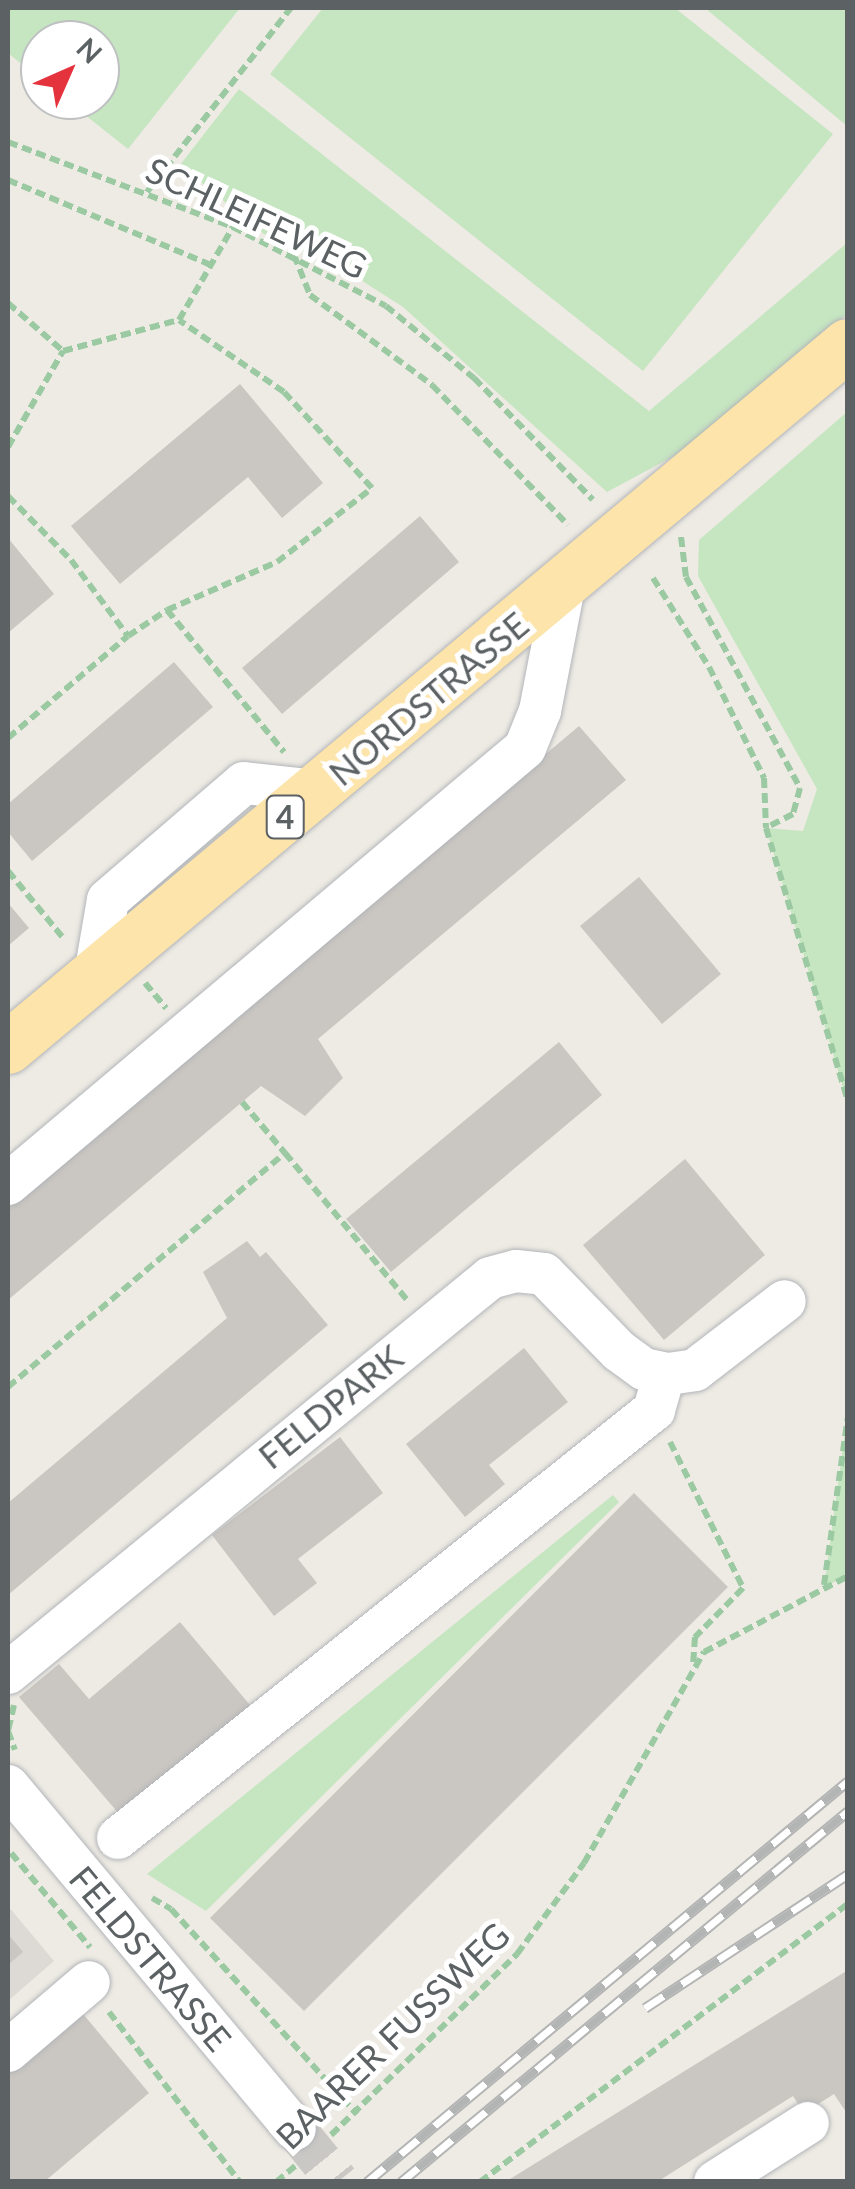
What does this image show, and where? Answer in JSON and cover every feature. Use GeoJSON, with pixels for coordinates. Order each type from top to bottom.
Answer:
{"type":"FeatureCollection","features":[{"type":"Feature","properties":{"kind":"main road","name":"NORDSTRASSE"},"geometry":{"type":"LineString","coordinates":[[8,1048],[95,958],[559,562],[848,345]]}},
{"type":"Feature","properties":{"kind":"street"},"geometry":{"type":"LineString","coordinates":[[8,1184],[525,748],[540,712],[559,562]]}},
{"type":"Feature","properties":{"kind":"street","name":"FELDPARK"},"geometry":{"type":"LineString","coordinates":[[9,1686],[490,1278],[516,1271],[544,1274],[659,1392]]}},
{"type":"Feature","properties":{"kind":"street"},"geometry":{"type":"LineString","coordinates":[[118,1838],[659,1392],[785,1300]]}},
{"type":"Feature","properties":{"kind":"street","name":"FELDSTRASSE"},"geometry":{"type":"LineString","coordinates":[[8,1786],[305,2145]]}},
{"type":"Feature","properties":{"kind":"street"},"geometry":{"type":"LineString","coordinates":[[8,2051],[89,1982]]}},
{"type":"Feature","properties":{"kind":"street"},"geometry":{"type":"LineString","coordinates":[[715,2182],[808,2123]]}},
{"type":"Feature","properties":{"kind":"path"},"geometry":{"type":"LineString","coordinates":[[147,192],[291,8]]}},
{"type":"Feature","properties":{"kind":"path","name":"SCHLEIFEWEG"},"geometry":{"type":"LineString","coordinates":[[8,142],[232,227],[294,255],[386,306],[444,354],[593,500]]}},
{"type":"Feature","properties":{"kind":"path"},"geometry":{"type":"LineString","coordinates":[[8,180],[211,265]]}},
{"type":"Feature","properties":{"kind":"path"},"geometry":{"type":"LineString","coordinates":[[8,447],[63,351],[180,319],[232,227]]}},
{"type":"Feature","properties":{"kind":"path"},"geometry":{"type":"LineString","coordinates":[[294,255],[310,295],[432,386],[513,462],[570,527],[559,562]]}},
{"type":"Feature","properties":{"kind":"path"},"geometry":{"type":"LineString","coordinates":[[8,303],[63,351]]}},
{"type":"Feature","properties":{"kind":"path"},"geometry":{"type":"LineString","coordinates":[[8,738],[128,636],[167,610],[277,562],[372,488],[284,392],[180,319]]}},
{"type":"Feature","properties":{"kind":"path"},"geometry":{"type":"LineString","coordinates":[[8,496],[71,560],[128,636]]}},
{"type":"Feature","properties":{"kind":"path"},"geometry":{"type":"LineString","coordinates":[[681,534],[686,576],[800,788],[793,814],[766,828]]}},
{"type":"Feature","properties":{"kind":"path"},"geometry":{"type":"LineString","coordinates":[[653,578],[708,667],[764,778],[766,828],[848,1100]]}},
{"type":"Feature","properties":{"kind":"path"},"geometry":{"type":"LineString","coordinates":[[167,610],[304,776]]}},
{"type":"Feature","properties":{"kind":"path"},"geometry":{"type":"LineString","coordinates":[[8,871],[95,958],[187,1034]]}},
{"type":"Feature","properties":{"kind":"path"},"geometry":{"type":"LineString","coordinates":[[242,1102],[386,1279]]}},
{"type":"Feature","properties":{"kind":"path"},"geometry":{"type":"LineString","coordinates":[[8,1387],[285,1153]]}},
{"type":"Feature","properties":{"kind":"path"},"geometry":{"type":"LineString","coordinates":[[659,1392],[743,1588],[694,1636],[693,1664]]}},
{"type":"Feature","properties":{"kind":"path"},"geometry":{"type":"LineString","coordinates":[[824,1587],[848,1416]]}},
{"type":"Feature","properties":{"kind":"path","name":"BAARER FUSSWEG"},"geometry":{"type":"LineString","coordinates":[[276,2182],[305,2145],[357,2114],[480,1995],[556,1903],[612,1817],[693,1664],[718,1642],[848,1576]]}},
{"type":"Feature","properties":{"kind":"path"},"geometry":{"type":"LineString","coordinates":[[8,1763],[17,1755],[8,1731],[9,1686]]}},
{"type":"Feature","properties":{"kind":"path"},"geometry":{"type":"LineString","coordinates":[[141,1892],[171,1909],[357,2114]]}},
{"type":"Feature","properties":{"kind":"path"},"geometry":{"type":"LineString","coordinates":[[480,2182],[848,1904]]}},
{"type":"Feature","properties":{"kind":"path"},"geometry":{"type":"LineString","coordinates":[[74,1930],[78,1966],[240,2182]]}},
{"type":"Feature","properties":{"kind":"shaded area"},"geometry":{"type":"Polygon","coordinates":[[[8,1906],[54,1961],[8,2001],[8,1906]]]}},
{"type":"Feature","properties":{"kind":"green space"},"geometry":{"type":"Polygon","coordinates":[[[8,8],[240,8],[128,149],[91,120],[120,120],[120,20],[20,20],[20,63],[8,53],[8,8]]]}},
{"type":"Feature","properties":{"kind":"green space"},"geometry":{"type":"Polygon","coordinates":[[[323,8],[675,8],[833,134],[643,371],[270,74],[323,8]]]}},
{"type":"Feature","properties":{"kind":"green space"},"geometry":{"type":"Polygon","coordinates":[[[705,8],[847,8],[847,126],[705,8]]]}},
{"type":"Feature","properties":{"kind":"green space"},"geometry":{"type":"Polygon","coordinates":[[[239,89],[649,411],[847,243],[847,314],[689,448],[607,492],[403,307],[342,268],[264,234],[180,165],[239,89]]]}},
{"type":"Feature","properties":{"kind":"green space"},"geometry":{"type":"Polygon","coordinates":[[[847,412],[847,1101],[766,828],[803,831],[817,789],[698,576],[699,540],[847,412]]]}},
{"type":"Feature","properties":{"kind":"green space"},"geometry":{"type":"Polygon","coordinates":[[[847,1417],[847,1576],[824,1587],[847,1417]]]}},
{"type":"Feature","properties":{"kind":"green space"},"geometry":{"type":"Polygon","coordinates":[[[613,1495],[619,1502],[206,1911],[147,1874],[613,1495]]]}},
{"type":"Feature","properties":{"kind":"building"},"geometry":{"type":"Polygon","coordinates":[[[240,384],[323,483],[282,518],[248,477],[120,584],[71,526],[240,384]]]}},
{"type":"Feature","properties":{"kind":"building"},"geometry":{"type":"Polygon","coordinates":[[[420,516],[459,562],[282,714],[242,668],[420,516]]]}},
{"type":"Feature","properties":{"kind":"building"},"geometry":{"type":"Polygon","coordinates":[[[8,538],[54,594],[8,633],[8,538]]]}},
{"type":"Feature","properties":{"kind":"building"},"geometry":{"type":"Polygon","coordinates":[[[174,662],[213,707],[32,861],[8,832],[8,804],[174,662]]]}},
{"type":"Feature","properties":{"kind":"building"},"geometry":{"type":"Polygon","coordinates":[[[579,726],[626,780],[318,1039],[343,1078],[305,1116],[261,1086],[8,1300],[8,1208],[579,726]]]}},
{"type":"Feature","properties":{"kind":"building"},"geometry":{"type":"Polygon","coordinates":[[[639,877],[721,974],[662,1024],[580,926],[639,877]]]}},
{"type":"Feature","properties":{"kind":"building"},"geometry":{"type":"Polygon","coordinates":[[[8,903],[29,928],[8,946],[8,903]]]}},
{"type":"Feature","properties":{"kind":"building"},"geometry":{"type":"Polygon","coordinates":[[[559,1042],[602,1095],[391,1272],[346,1219],[559,1042]]]}},
{"type":"Feature","properties":{"kind":"building"},"geometry":{"type":"Polygon","coordinates":[[[685,1159],[765,1255],[664,1340],[583,1245],[685,1159]]]}},
{"type":"Feature","properties":{"kind":"building"},"geometry":{"type":"Polygon","coordinates":[[[247,1241],[260,1257],[266,1252],[328,1325],[8,1595],[8,1503],[227,1318],[203,1272],[247,1241]]]}},
{"type":"Feature","properties":{"kind":"building"},"geometry":{"type":"Polygon","coordinates":[[[524,1348],[568,1402],[489,1465],[505,1484],[465,1517],[406,1444],[524,1348]]]}},
{"type":"Feature","properties":{"kind":"building"},"geometry":{"type":"Polygon","coordinates":[[[340,1437],[383,1493],[298,1559],[317,1583],[274,1616],[212,1535],[340,1437]]]}},
{"type":"Feature","properties":{"kind":"building"},"geometry":{"type":"Polygon","coordinates":[[[634,1493],[728,1587],[304,2011],[210,1918],[634,1493]]]}},
{"type":"Feature","properties":{"kind":"building"},"geometry":{"type":"Polygon","coordinates":[[[180,1622],[250,1705],[120,1815],[19,1697],[59,1664],[89,1699],[180,1622]]]}},
{"type":"Feature","properties":{"kind":"building"},"geometry":{"type":"Polygon","coordinates":[[[8,1934],[23,1952],[8,1965],[8,1934]]]}},
{"type":"Feature","properties":{"kind":"building"},"geometry":{"type":"Polygon","coordinates":[[[848,1970],[848,2115],[834,2094],[804,2113],[793,2096],[657,2182],[505,2182],[848,1970]]]}},
{"type":"Feature","properties":{"kind":"building"},"geometry":{"type":"Polygon","coordinates":[[[79,2009],[149,2093],[44,2182],[8,2182],[8,2069],[79,2009]]]}},
{"type":"Feature","properties":{"kind":"tunnel"},"geometry":{"type":"LineString","coordinates":[[295,2129],[338,2182]]}},
{"type":"Feature","properties":{"kind":"railway"},"geometry":{"type":"LineString","coordinates":[[367,2182],[848,1781]]}},
{"type":"Feature","properties":{"kind":"railway"},"geometry":{"type":"LineString","coordinates":[[401,2182],[848,1811]]}},
{"type":"Feature","properties":{"kind":"railway"},"geometry":{"type":"LineString","coordinates":[[645,2008],[848,1874]]}}]}
